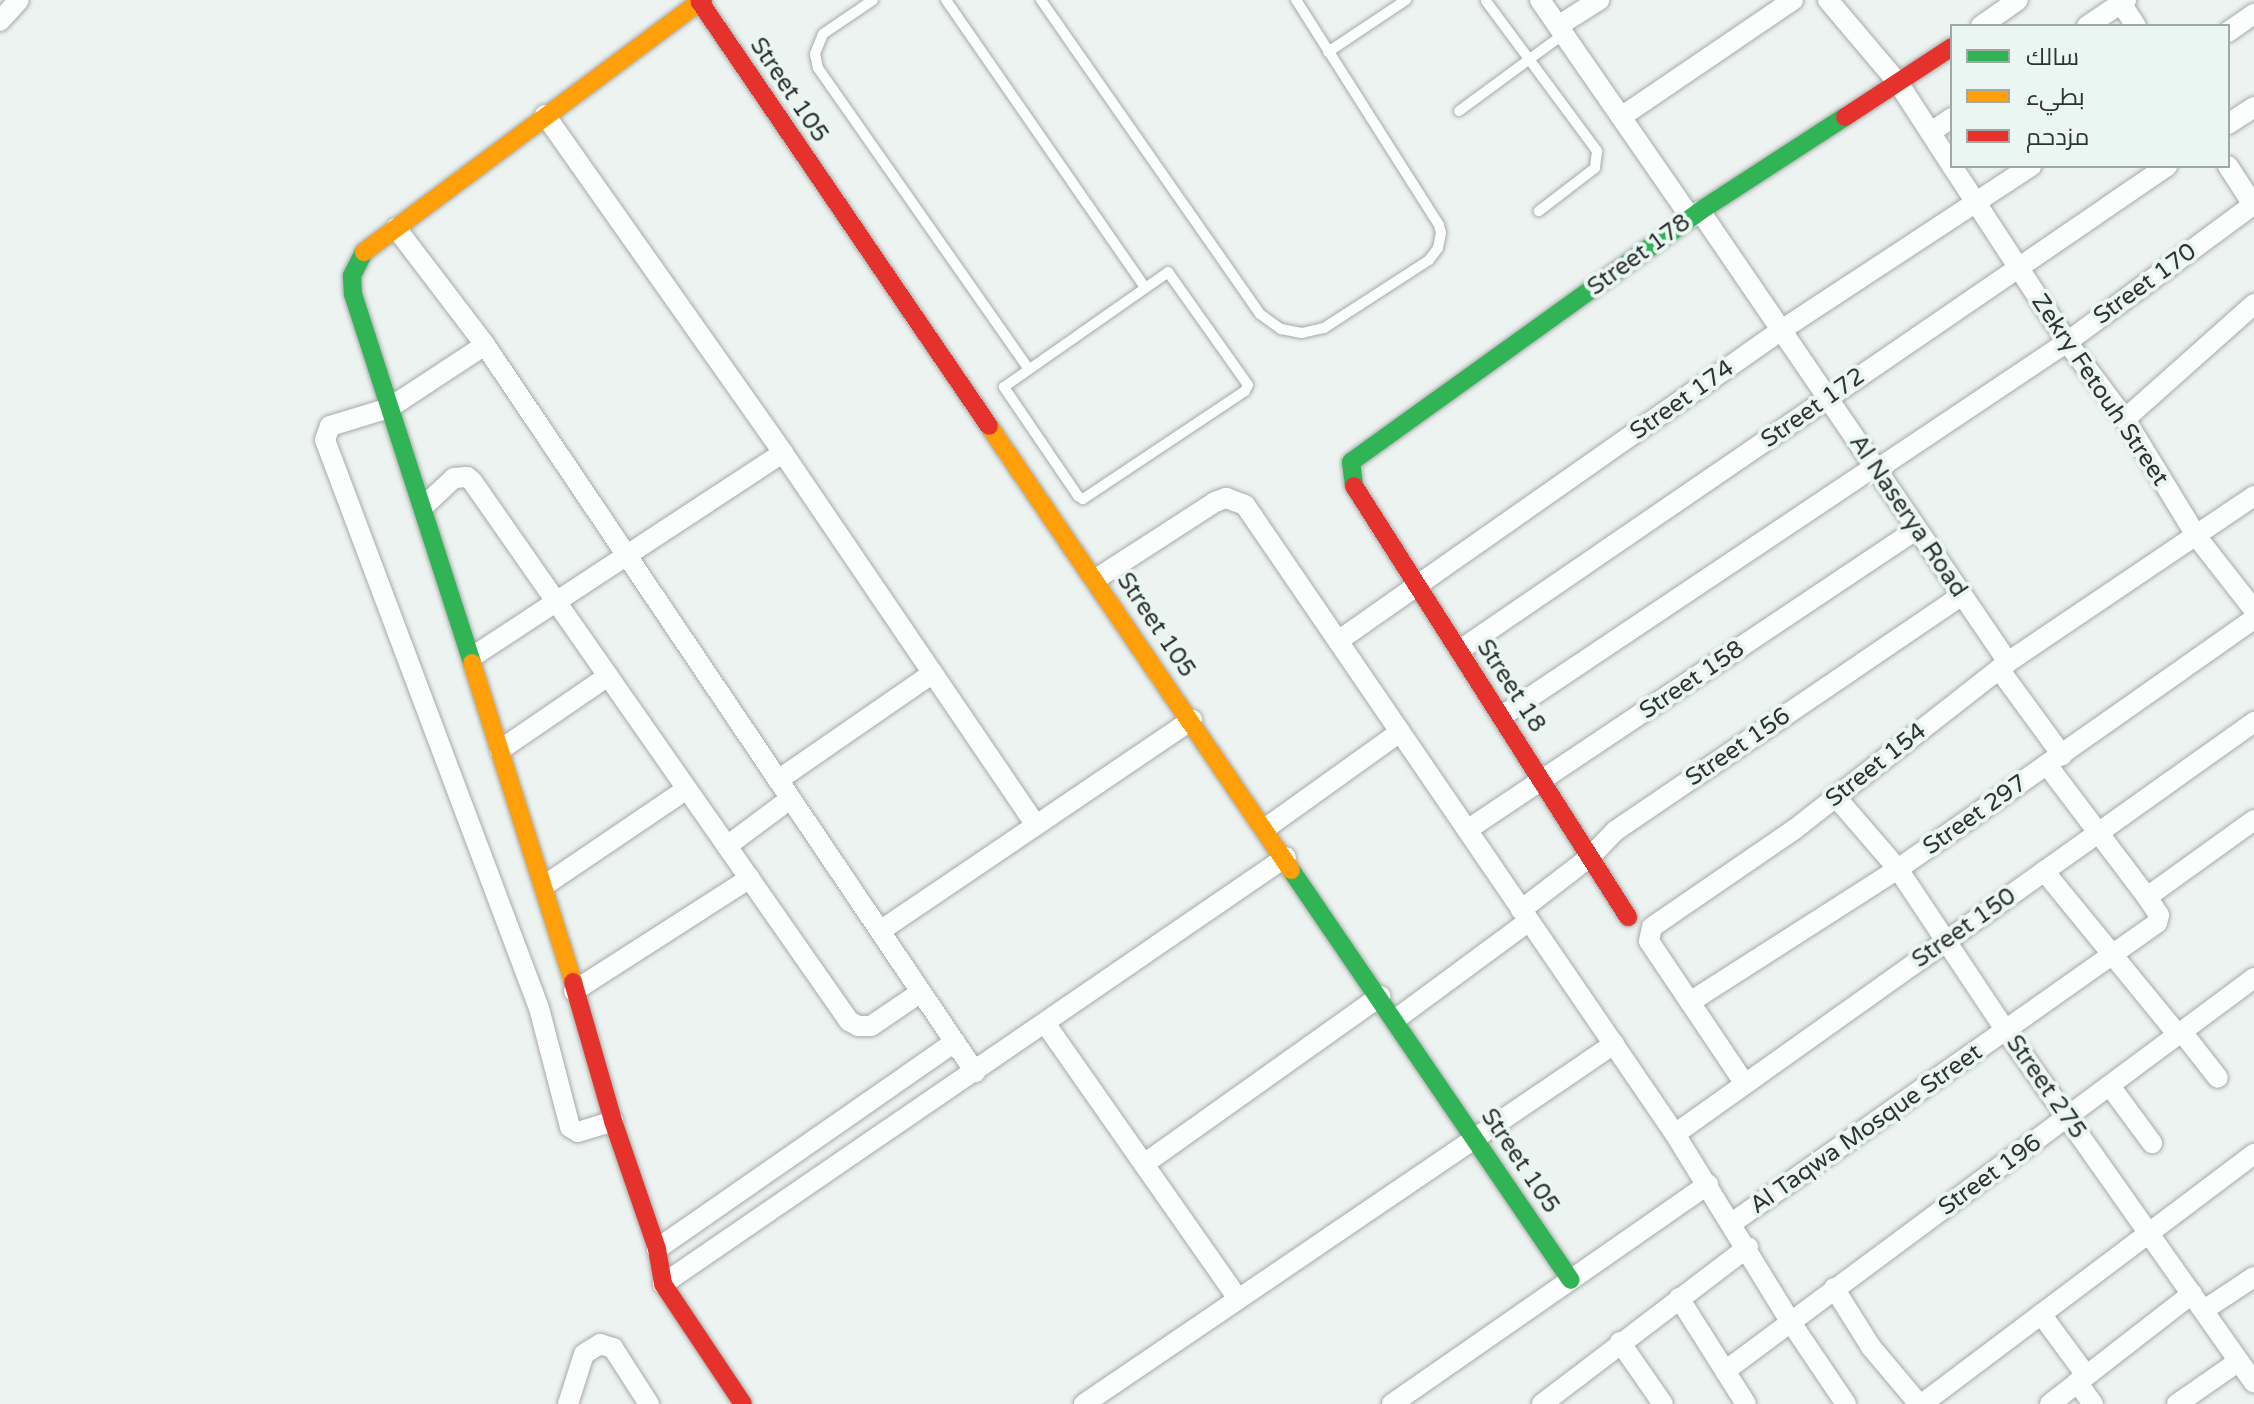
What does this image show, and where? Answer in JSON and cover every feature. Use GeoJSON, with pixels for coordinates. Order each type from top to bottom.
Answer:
{"type":"FeatureCollection","features":[{"type":"Feature","properties":{"kind":"street"},"geometry":{"type":"LineString","coordinates":[[0,21],[19,0]]}},
{"type":"Feature","properties":{"kind":"street","name":"Al Naserya Road"},"geometry":{"type":"LineString","coordinates":[[1540,0],[1621,117],[1783,329],[1962,595],[2098,833],[2159,915],[2157,923]]}},
{"type":"Feature","properties":{"kind":"street"},"geometry":{"type":"LineString","coordinates":[[1561,30],[1599,0]]}},
{"type":"Feature","properties":{"kind":"street"},"geometry":{"type":"LineString","coordinates":[[1621,117],[1793,0]]}},
{"type":"Feature","properties":{"kind":"street","name":"Zekry Fetouh Street"},"geometry":{"type":"LineString","coordinates":[[1828,0],[1899,84],[1950,163]]}},
{"type":"Feature","properties":{"kind":"street"},"geometry":{"type":"LineString","coordinates":[[1984,24],[2018,0]]}},
{"type":"Feature","properties":{"kind":"street"},"geometry":{"type":"LineString","coordinates":[[701,1],[360,255],[352,276],[353,294],[389,408],[545,885],[613,1121],[657,1249],[663,1284],[743,1404]]}},
{"type":"Feature","properties":{"kind":"street","name":"Street 105"},"geometry":{"type":"LineString","coordinates":[[701,1],[1571,1280]]}},
{"type":"Feature","properties":{"kind":"street"},"geometry":{"type":"LineString","coordinates":[[2090,24],[2122,1],[2135,24]]}},
{"type":"Feature","properties":{"kind":"street"},"geometry":{"type":"LineString","coordinates":[[2230,31],[2254,14]]}},
{"type":"Feature","properties":{"kind":"street","name":"Street 178"},"geometry":{"type":"LineString","coordinates":[[1351,482],[1349,472],[1355,458],[1695,215],[1950,48]]}},
{"type":"Feature","properties":{"kind":"street"},"geometry":{"type":"LineString","coordinates":[[2230,123],[2254,107]]}},
{"type":"Feature","properties":{"kind":"street"},"geometry":{"type":"LineString","coordinates":[[545,115],[783,453],[1036,825]]}},
{"type":"Feature","properties":{"kind":"street"},"geometry":{"type":"LineString","coordinates":[[1931,132],[1950,119]]}},
{"type":"Feature","properties":{"kind":"street","name":"Zekry Fetouh Street"},"geometry":{"type":"LineString","coordinates":[[1953,168],[2067,342],[2125,419],[2197,537],[2254,610]]}},
{"type":"Feature","properties":{"kind":"street","name":"Street 174"},"geometry":{"type":"LineString","coordinates":[[1338,641],[1783,329],[2028,168]]}},
{"type":"Feature","properties":{"kind":"street","name":"Street 172"},"geometry":{"type":"LineString","coordinates":[[1460,650],[2164,168]]}},
{"type":"Feature","properties":{"kind":"street"},"geometry":{"type":"LineString","coordinates":[[2229,168],[2254,205]]}},
{"type":"Feature","properties":{"kind":"street","name":"Street 170"},"geometry":{"type":"LineString","coordinates":[[1502,716],[2067,342],[2254,205]]}},
{"type":"Feature","properties":{"kind":"street"},"geometry":{"type":"LineString","coordinates":[[396,228],[485,345],[975,1072]]}},
{"type":"Feature","properties":{"kind":"street"},"geometry":{"type":"LineString","coordinates":[[2125,419],[2254,304]]}},
{"type":"Feature","properties":{"kind":"street"},"geometry":{"type":"LineString","coordinates":[[485,345],[389,408],[330,426],[325,440],[539,1008],[570,1127],[578,1132],[613,1121]]}},
{"type":"Feature","properties":{"kind":"street"},"geometry":{"type":"LineString","coordinates":[[472,657],[783,453]]}},
{"type":"Feature","properties":{"kind":"street"},"geometry":{"type":"LineString","coordinates":[[423,507],[454,478],[467,477],[849,1021],[858,1026],[871,1026],[921,992]]}},
{"type":"Feature","properties":{"kind":"street","name":"Street 18"},"geometry":{"type":"LineString","coordinates":[[1351,482],[1628,917]]}},
{"type":"Feature","properties":{"kind":"street","name":"Street 154"},"geometry":{"type":"LineString","coordinates":[[1745,1084],[1649,941],[1650,930],[1795,829],[2003,666],[2254,496]]}},
{"type":"Feature","properties":{"kind":"street"},"geometry":{"type":"LineString","coordinates":[[1096,579],[1215,502],[1236,500],[1245,505],[1675,1134],[1748,1247],[1790,1321],[1846,1404]]}},
{"type":"Feature","properties":{"kind":"street","name":"Street 158"},"geometry":{"type":"LineString","coordinates":[[1467,830],[1917,529]]}},
{"type":"Feature","properties":{"kind":"street","name":"Street 156"},"geometry":{"type":"LineString","coordinates":[[1396,1019],[1525,915],[1615,831],[1962,595]]}},
{"type":"Feature","properties":{"kind":"street","name":"Street 297"},"geometry":{"type":"LineString","coordinates":[[1690,1002],[1898,869],[2254,619]]}},
{"type":"Feature","properties":{"kind":"street"},"geometry":{"type":"LineString","coordinates":[[778,780],[933,673]]}},
{"type":"Feature","properties":{"kind":"street"},"geometry":{"type":"LineString","coordinates":[[500,750],[608,676]]}},
{"type":"Feature","properties":{"kind":"street"},"geometry":{"type":"LineString","coordinates":[[880,931],[1192,720]]}},
{"type":"Feature","properties":{"kind":"street","name":"Street 150"},"geometry":{"type":"LineString","coordinates":[[1675,1134],[2254,722]]}},
{"type":"Feature","properties":{"kind":"street"},"geometry":{"type":"LineString","coordinates":[[1266,828],[1400,732]]}},
{"type":"Feature","properties":{"kind":"street"},"geometry":{"type":"LineString","coordinates":[[545,885],[687,789]]}},
{"type":"Feature","properties":{"kind":"street","name":"Street 275"},"geometry":{"type":"LineString","coordinates":[[1835,796],[1898,869],[2006,1031],[2254,1382]]}},
{"type":"Feature","properties":{"kind":"street"},"geometry":{"type":"LineString","coordinates":[[727,846],[790,799]]}},
{"type":"Feature","properties":{"kind":"street"},"geometry":{"type":"LineString","coordinates":[[2147,897],[2254,820]]}},
{"type":"Feature","properties":{"kind":"street"},"geometry":{"type":"LineString","coordinates":[[663,1284],[1286,857]]}},
{"type":"Feature","properties":{"kind":"street"},"geometry":{"type":"LineString","coordinates":[[2044,871],[2110,955],[2218,1078]]}},
{"type":"Feature","properties":{"kind":"street"},"geometry":{"type":"LineString","coordinates":[[574,991],[750,878]]}},
{"type":"Feature","properties":{"kind":"street","name":"Al Taqwa Mosque Street"},"geometry":{"type":"LineString","coordinates":[[1732,1223],[2157,923]]}},
{"type":"Feature","properties":{"kind":"street","name":"Street 196"},"geometry":{"type":"LineString","coordinates":[[1725,1371],[2180,1034],[2251,986]]}},
{"type":"Feature","properties":{"kind":"street"},"geometry":{"type":"LineString","coordinates":[[1144,1164],[1380,996]]}},
{"type":"Feature","properties":{"kind":"street"},"geometry":{"type":"LineString","coordinates":[[1045,1023],[1238,1299]]}},
{"type":"Feature","properties":{"kind":"street"},"geometry":{"type":"LineString","coordinates":[[657,1249],[955,1042]]}},
{"type":"Feature","properties":{"kind":"street"},"geometry":{"type":"LineString","coordinates":[[1084,1404],[1614,1044]]}},
{"type":"Feature","properties":{"kind":"street"},"geometry":{"type":"LineString","coordinates":[[2110,1086],[2152,1143]]}},
{"type":"Feature","properties":{"kind":"street"},"geometry":{"type":"LineString","coordinates":[[1834,1288],[1871,1347],[1920,1404],[2254,1154]]}},
{"type":"Feature","properties":{"kind":"street"},"geometry":{"type":"LineString","coordinates":[[1392,1404],[1708,1184]]}},
{"type":"Feature","properties":{"kind":"street"},"geometry":{"type":"LineString","coordinates":[[1542,1404],[1748,1247]]}},
{"type":"Feature","properties":{"kind":"street"},"geometry":{"type":"LineString","coordinates":[[2050,1404],[2082,1379],[2198,1302],[2254,1277]]}},
{"type":"Feature","properties":{"kind":"street"},"geometry":{"type":"LineString","coordinates":[[1679,1298],[1746,1404]]}},
{"type":"Feature","properties":{"kind":"street"},"geometry":{"type":"LineString","coordinates":[[2041,1314],[2082,1379],[2093,1404]]}},
{"type":"Feature","properties":{"kind":"street"},"geometry":{"type":"LineString","coordinates":[[1620,1342],[1663,1404]]}},
{"type":"Feature","properties":{"kind":"street"},"geometry":{"type":"LineString","coordinates":[[568,1404],[584,1354],[600,1344],[613,1348],[649,1404]]}},
{"type":"Feature","properties":{"kind":"street"},"geometry":{"type":"LineString","coordinates":[[2177,1404],[2239,1361]]}},
{"type":"Feature","properties":{"kind":"lane"},"geometry":{"type":"LineString","coordinates":[[873,0],[823,34],[816,46],[818,68],[1028,368]]}},
{"type":"Feature","properties":{"kind":"lane"},"geometry":{"type":"LineString","coordinates":[[946,0],[1145,287]]}},
{"type":"Feature","properties":{"kind":"lane"},"geometry":{"type":"LineString","coordinates":[[1041,0],[1260,314],[1273,325],[1290,332],[1313,332],[1334,322],[1429,260],[1440,242],[1439,225],[1296,0]]}},
{"type":"Feature","properties":{"kind":"lane"},"geometry":{"type":"LineString","coordinates":[[1328,52],[1406,0]]}},
{"type":"Feature","properties":{"kind":"lane"},"geometry":{"type":"LineString","coordinates":[[1486,1],[1595,146],[1599,157],[1591,173],[1539,211]]}},
{"type":"Feature","properties":{"kind":"lane"},"geometry":{"type":"LineString","coordinates":[[1459,111],[1529,59],[1561,30]]}},
{"type":"Feature","properties":{"kind":"lane"},"geometry":{"type":"LineString","coordinates":[[1165,273],[1173,274],[1246,379],[1245,391],[1083,499],[1004,391],[1006,383],[1145,287],[1165,273]]}},
{"type":"Feature","properties":{"kind":"traffic: fast"},"geometry":{"type":"LineString","coordinates":[[1354,486],[1351,462],[1700,211],[1845,117]]}},
{"type":"Feature","properties":{"kind":"traffic: fast"},"geometry":{"type":"LineString","coordinates":[[364,252],[352,276],[353,294],[472,663]]}},
{"type":"Feature","properties":{"kind":"traffic: fast"},"geometry":{"type":"LineString","coordinates":[[1291,870],[1571,1280]]}},
{"type":"Feature","properties":{"kind":"traffic: slow"},"geometry":{"type":"LineString","coordinates":[[364,252],[700,2]]}},
{"type":"Feature","properties":{"kind":"traffic: slow"},"geometry":{"type":"LineString","coordinates":[[989,426],[1291,870]]}},
{"type":"Feature","properties":{"kind":"traffic: slow"},"geometry":{"type":"LineString","coordinates":[[472,663],[573,982]]}},
{"type":"Feature","properties":{"kind":"traffic: jam"},"geometry":{"type":"LineString","coordinates":[[703,0],[700,2],[989,426]]}},
{"type":"Feature","properties":{"kind":"traffic: jam"},"geometry":{"type":"LineString","coordinates":[[1845,117],[1950,48]]}},
{"type":"Feature","properties":{"kind":"traffic: jam"},"geometry":{"type":"LineString","coordinates":[[1354,486],[1628,917]]}},
{"type":"Feature","properties":{"kind":"traffic: jam"},"geometry":{"type":"LineString","coordinates":[[573,982],[613,1121],[657,1249],[663,1284],[743,1404]]}}]}
